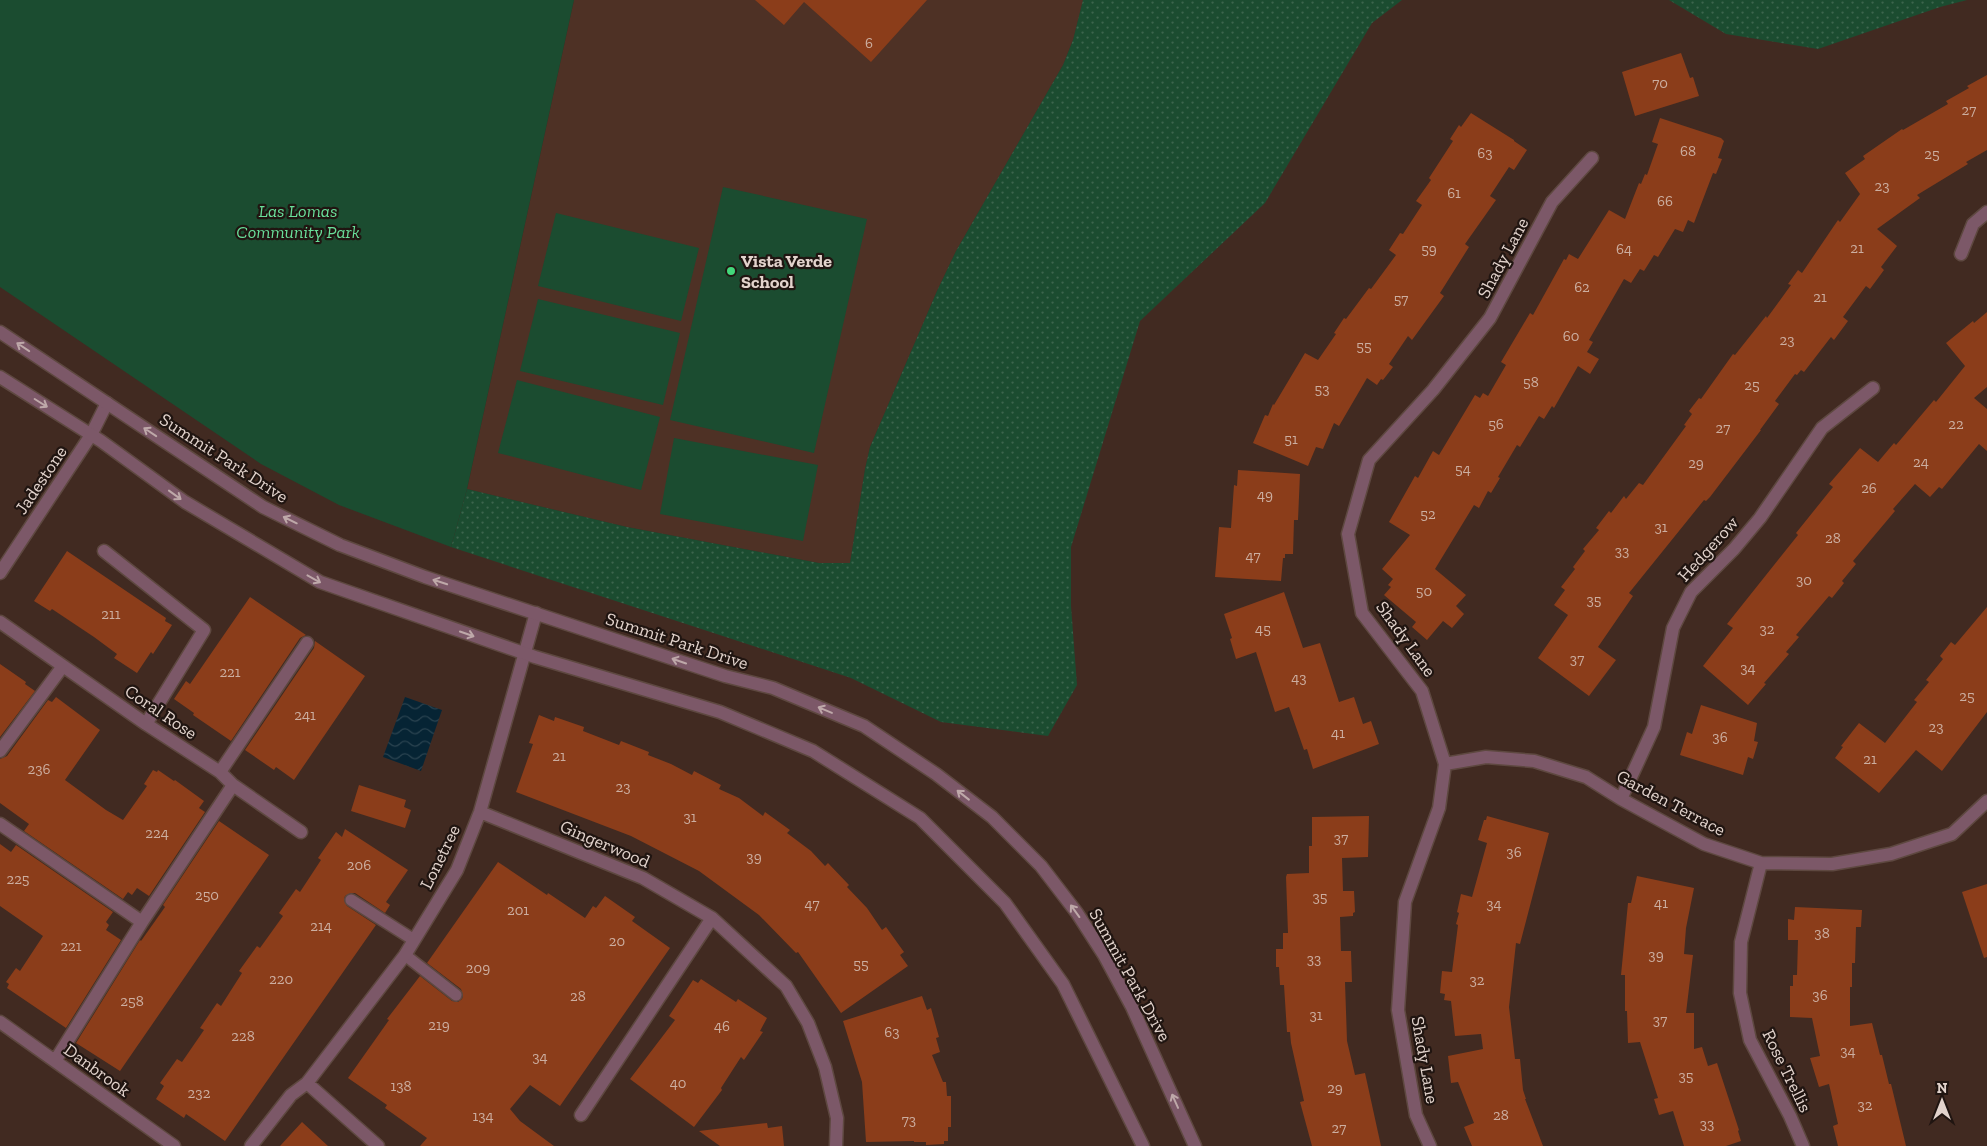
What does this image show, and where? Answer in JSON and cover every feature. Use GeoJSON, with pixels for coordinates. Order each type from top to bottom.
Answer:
{"type":"FeatureCollection","features":[{"type":"Feature","properties":{"kind":"street","name":"Shady Lane"},"geometry":{"type":"LineString","coordinates":[[1430,1146],[1416,1115],[1398,1010],[1405,902],[1439,808],[1445,764],[1422,691],[1362,613],[1348,534],[1369,460],[1433,390],[1490,318],[1552,202],[1592,158]]}},
{"type":"Feature","properties":{"kind":"street"},"geometry":{"type":"LineString","coordinates":[[1961,254],[1973,224],[1987,212]]}},
{"type":"Feature","properties":{"kind":"street","name":"Summit Park Drive"},"geometry":{"type":"LineString","coordinates":[[0,332],[272,511],[357,551],[425,578],[725,676],[773,688],[864,726],[936,774],[992,817],[1041,866],[1077,913],[1104,955],[1136,1015],[1195,1146]]}},
{"type":"Feature","properties":{"kind":"street"},"geometry":{"type":"LineString","coordinates":[[0,377],[92,435],[185,502],[320,582],[525,654],[720,712],[812,751],[920,818],[1005,904],[1062,984],[1143,1146]]}},
{"type":"Feature","properties":{"kind":"street","name":"Hedgerow"},"geometry":{"type":"LineString","coordinates":[[1621,798],[1654,727],[1673,628],[1691,592],[1734,549],[1760,518],[1822,428],[1873,388]]}},
{"type":"Feature","properties":{"kind":"street","name":"Jadestone"},"geometry":{"type":"LineString","coordinates":[[0,573],[92,435],[107,403]]}},
{"type":"Feature","properties":{"kind":"street"},"geometry":{"type":"LineString","coordinates":[[104,551],[204,630],[146,724]]}},
{"type":"Feature","properties":{"kind":"street","name":"Lonetree"},"geometry":{"type":"LineString","coordinates":[[306,1083],[404,955],[457,870],[480,812],[536,613]]}},
{"type":"Feature","properties":{"kind":"street","name":"Coral Rose"},"geometry":{"type":"LineString","coordinates":[[0,622],[146,724],[220,772],[233,785],[301,832]]}},
{"type":"Feature","properties":{"kind":"street"},"geometry":{"type":"LineString","coordinates":[[220,772],[306,643]]}},
{"type":"Feature","properties":{"kind":"street"},"geometry":{"type":"LineString","coordinates":[[0,750],[63,666]]}},
{"type":"Feature","properties":{"kind":"street","name":"Garden Terrace"},"geometry":{"type":"LineString","coordinates":[[1445,764],[1486,758],[1534,761],[1586,777],[1704,844],[1761,863],[1832,864],[1891,854],[1952,834],[1987,800]]}},
{"type":"Feature","properties":{"kind":"street"},"geometry":{"type":"LineString","coordinates":[[55,1061],[142,922],[233,785]]}},
{"type":"Feature","properties":{"kind":"street","name":"Gingerwood"},"geometry":{"type":"LineString","coordinates":[[480,812],[643,878],[712,918],[786,986],[808,1023],[825,1067],[837,1118],[836,1146]]}},
{"type":"Feature","properties":{"kind":"street"},"geometry":{"type":"LineString","coordinates":[[0,824],[142,922]]}},
{"type":"Feature","properties":{"kind":"street","name":"Rose Trellis"},"geometry":{"type":"LineString","coordinates":[[1761,863],[1741,942],[1740,994],[1750,1040],[1790,1116],[1803,1146]]}},
{"type":"Feature","properties":{"kind":"street"},"geometry":{"type":"LineString","coordinates":[[581,1114],[712,918]]}},
{"type":"Feature","properties":{"kind":"street","name":"Danbrook"},"geometry":{"type":"LineString","coordinates":[[0,1022],[174,1146]]}},
{"type":"Feature","properties":{"kind":"street"},"geometry":{"type":"LineString","coordinates":[[251,1146],[286,1101],[306,1083],[378,1146]]}},
{"type":"Feature","properties":{"kind":"lane"},"geometry":{"type":"LineString","coordinates":[[351,900],[414,940]]}},
{"type":"Feature","properties":{"kind":"lane"},"geometry":{"type":"LineString","coordinates":[[404,955],[456,994]]}},
{"type":"Feature","properties":{"kind":"shaded area","name":"Vista Verde School"},"geometry":{"type":"Polygon","coordinates":[[[574,0],[1083,0],[1073,40],[1063,65],[956,251],[870,447],[850,564],[819,563],[627,527],[467,489],[574,0]]]}},
{"type":"Feature","properties":{"kind":"green space","name":"Las Lomas Community Park"},"geometry":{"type":"Polygon","coordinates":[[[0,0],[574,0],[467,489],[451,547],[339,505],[261,464],[0,287],[0,0]]]}},
{"type":"Feature","properties":{"kind":"green space"},"geometry":{"type":"Polygon","coordinates":[[[1083,0],[1402,0],[1372,23],[1265,203],[1140,321],[1071,547],[1071,606],[1077,685],[1048,736],[941,722],[851,678],[451,547],[467,489],[627,527],[819,563],[850,563],[870,447],[956,251],[1063,65],[1073,40],[1083,0]]]}},
{"type":"Feature","properties":{"kind":"green space"},"geometry":{"type":"Polygon","coordinates":[[[1669,0],[1967,0],[1940,7],[1818,49],[1726,34],[1669,0]]]}},
{"type":"Feature","properties":{"kind":"green space"},"geometry":{"type":"Polygon","coordinates":[[[723,187],[867,219],[814,453],[670,420],[723,187]]]}},
{"type":"Feature","properties":{"kind":"green space"},"geometry":{"type":"Polygon","coordinates":[[[556,213],[699,248],[681,321],[538,286],[556,213]]]}},
{"type":"Feature","properties":{"kind":"green space"},"geometry":{"type":"Polygon","coordinates":[[[538,299],[680,333],[663,405],[520,371],[538,299]]]}},
{"type":"Feature","properties":{"kind":"green space"},"geometry":{"type":"Polygon","coordinates":[[[517,380],[660,417],[641,490],[498,453],[517,380]]]}},
{"type":"Feature","properties":{"kind":"green space"},"geometry":{"type":"Polygon","coordinates":[[[674,438],[818,465],[803,541],[660,514],[674,438]]]}},
{"type":"Feature","properties":{"kind":"water"},"geometry":{"type":"Polygon","coordinates":[[[405,697],[442,710],[421,771],[383,757],[405,697]]]}},
{"type":"Feature","properties":{"kind":"building"},"geometry":{"type":"Polygon","coordinates":[[[755,0],[927,0],[871,62],[804,2],[784,25],[755,0]]]}},
{"type":"Feature","properties":{"kind":"building"},"geometry":{"type":"Polygon","coordinates":[[[1681,53],[1690,78],[1693,77],[1699,96],[1635,116],[1622,72],[1681,53]]]}},
{"type":"Feature","properties":{"kind":"building"},"geometry":{"type":"Polygon","coordinates":[[[1987,75],[1987,150],[1966,162],[1968,164],[1917,195],[1920,198],[1877,229],[1897,246],[1881,267],[1884,270],[1870,289],[1866,286],[1843,317],[1848,321],[1834,340],[1831,337],[1804,372],[1801,370],[1797,375],[1795,374],[1775,401],[1779,404],[1761,430],[1710,497],[1706,501],[1704,500],[1629,593],[1633,596],[1598,647],[1616,660],[1589,696],[1538,658],[1568,615],[1554,605],[1565,590],[1561,587],[1575,569],[1573,567],[1585,551],[1583,549],[1599,530],[1596,528],[1624,496],[1626,499],[1639,483],[1643,485],[1686,426],[1684,425],[1692,414],[1689,411],[1699,398],[1701,399],[1733,354],[1735,355],[1766,316],[1767,318],[1791,285],[1788,284],[1798,270],[1802,273],[1838,220],[1840,222],[1860,194],[1845,173],[1865,159],[1863,156],[1902,129],[1948,104],[1946,101],[1987,75]]]}},
{"type":"Feature","properties":{"kind":"building"},"geometry":{"type":"Polygon","coordinates":[[[1471,113],[1527,150],[1514,170],[1509,167],[1490,196],[1496,200],[1465,244],[1469,247],[1440,293],[1444,296],[1412,340],[1408,336],[1389,364],[1393,367],[1383,380],[1381,379],[1377,385],[1367,378],[1339,426],[1334,423],[1323,449],[1316,447],[1308,466],[1253,443],[1265,415],[1268,416],[1273,404],[1305,353],[1318,360],[1336,334],[1334,333],[1344,318],[1346,319],[1369,288],[1371,289],[1396,255],[1389,250],[1400,233],[1403,234],[1422,205],[1416,201],[1431,180],[1429,178],[1453,141],[1450,139],[1459,125],[1461,127],[1471,113]]]}},
{"type":"Feature","properties":{"kind":"building"},"geometry":{"type":"Polygon","coordinates":[[[1660,118],[1721,138],[1724,141],[1718,158],[1722,159],[1716,174],[1713,173],[1694,223],[1688,220],[1683,232],[1675,229],[1658,257],[1654,255],[1644,271],[1640,269],[1631,283],[1624,279],[1589,340],[1593,342],[1587,352],[1599,359],[1590,374],[1578,366],[1554,408],[1552,406],[1544,419],[1539,416],[1520,447],[1517,445],[1491,493],[1488,491],[1479,508],[1474,505],[1435,569],[1466,595],[1456,606],[1464,614],[1452,628],[1443,621],[1427,640],[1412,627],[1416,622],[1384,595],[1391,587],[1388,585],[1393,579],[1382,569],[1410,535],[1389,522],[1415,476],[1418,478],[1433,451],[1439,455],[1475,395],[1480,398],[1483,393],[1488,396],[1506,365],[1501,362],[1530,313],[1533,315],[1564,259],[1566,260],[1569,254],[1578,259],[1609,210],[1625,219],[1639,183],[1641,184],[1645,174],[1647,175],[1658,144],[1652,142],[1660,118]]]}},
{"type":"Feature","properties":{"kind":"building"},"geometry":{"type":"Polygon","coordinates":[[[1987,312],[1987,387],[1974,398],[1987,409],[1987,451],[1979,444],[1942,489],[1939,487],[1930,497],[1915,484],[1853,561],[1856,564],[1842,581],[1844,583],[1832,598],[1829,596],[1796,635],[1799,637],[1786,652],[1789,654],[1748,705],[1703,666],[1733,628],[1727,624],[1798,535],[1796,533],[1833,487],[1829,484],[1860,448],[1878,462],[1894,443],[1896,445],[1934,400],[1936,402],[1965,366],[1946,343],[1987,312]]]}},
{"type":"Feature","properties":{"kind":"building"},"geometry":{"type":"Polygon","coordinates":[[[1238,470],[1300,474],[1298,520],[1294,520],[1293,554],[1285,554],[1285,558],[1283,558],[1281,581],[1215,577],[1219,527],[1231,528],[1234,485],[1237,486],[1238,470]]]}},
{"type":"Feature","properties":{"kind":"building"},"geometry":{"type":"Polygon","coordinates":[[[67,551],[166,618],[165,621],[172,625],[153,654],[151,652],[137,673],[114,658],[117,654],[94,637],[52,609],[50,611],[34,601],[67,551]]]}},
{"type":"Feature","properties":{"kind":"building"},"geometry":{"type":"Polygon","coordinates":[[[1284,592],[1303,648],[1320,643],[1339,702],[1354,697],[1363,724],[1371,721],[1379,744],[1313,769],[1307,749],[1304,750],[1289,707],[1275,712],[1256,652],[1236,659],[1230,639],[1232,638],[1224,614],[1284,592]]]}},
{"type":"Feature","properties":{"kind":"building"},"geometry":{"type":"Polygon","coordinates":[[[250,597],[306,635],[300,638],[231,741],[193,715],[194,713],[174,699],[186,681],[190,684],[250,597]]]}},
{"type":"Feature","properties":{"kind":"building"},"geometry":{"type":"Polygon","coordinates":[[[1987,607],[1987,712],[1942,771],[1916,750],[1879,793],[1835,758],[1843,747],[1841,746],[1859,723],[1885,743],[1917,702],[1914,700],[1929,682],[1926,680],[1943,659],[1940,656],[1951,642],[1955,645],[1987,607]]]}},
{"type":"Feature","properties":{"kind":"building"},"geometry":{"type":"Polygon","coordinates":[[[315,641],[365,676],[294,780],[276,767],[274,770],[245,750],[314,648],[315,641]]]}},
{"type":"Feature","properties":{"kind":"building"},"geometry":{"type":"Polygon","coordinates":[[[0,664],[26,682],[25,684],[35,691],[0,737],[0,664]]]}},
{"type":"Feature","properties":{"kind":"building"},"geometry":{"type":"Polygon","coordinates":[[[56,697],[100,730],[65,780],[106,810],[123,820],[147,786],[144,784],[153,770],[157,772],[158,770],[175,780],[204,801],[199,808],[205,812],[149,896],[137,888],[132,895],[128,892],[123,899],[24,831],[29,824],[0,803],[0,759],[7,756],[48,700],[52,702],[56,697]]]}},
{"type":"Feature","properties":{"kind":"building"},"geometry":{"type":"Polygon","coordinates":[[[1701,705],[1757,723],[1754,741],[1758,742],[1753,759],[1748,757],[1743,775],[1680,755],[1687,732],[1692,734],[1701,705]]]}},
{"type":"Feature","properties":{"kind":"building"},"geometry":{"type":"Polygon","coordinates":[[[539,715],[554,721],[555,717],[584,727],[583,731],[619,745],[621,741],[649,752],[648,755],[692,775],[694,771],[721,785],[719,789],[739,798],[763,816],[765,812],[790,830],[787,833],[811,851],[825,866],[828,863],[849,885],[847,887],[867,908],[882,930],[886,927],[904,952],[900,955],[908,966],[841,1013],[798,952],[796,953],[759,915],[699,871],[631,836],[516,792],[533,744],[529,743],[539,715]]]}},
{"type":"Feature","properties":{"kind":"building"},"geometry":{"type":"Polygon","coordinates":[[[359,785],[406,800],[404,807],[411,810],[405,828],[351,811],[359,785]]]}},
{"type":"Feature","properties":{"kind":"building"},"geometry":{"type":"Polygon","coordinates":[[[1369,816],[1368,857],[1342,858],[1343,891],[1354,891],[1355,912],[1353,916],[1340,917],[1341,951],[1351,951],[1352,982],[1345,982],[1347,1041],[1355,1075],[1365,1073],[1381,1146],[1312,1146],[1300,1102],[1304,1101],[1290,1032],[1287,1032],[1284,985],[1280,985],[1279,967],[1276,967],[1276,949],[1283,949],[1283,933],[1288,933],[1286,877],[1287,874],[1309,873],[1309,846],[1312,846],[1312,817],[1369,816]]]}},
{"type":"Feature","properties":{"kind":"building"},"geometry":{"type":"Polygon","coordinates":[[[1487,816],[1549,833],[1520,944],[1516,943],[1509,1007],[1515,1059],[1520,1059],[1525,1099],[1543,1146],[1472,1146],[1464,1127],[1474,1123],[1458,1082],[1451,1083],[1448,1056],[1483,1049],[1481,1034],[1455,1036],[1451,1001],[1444,1000],[1445,994],[1440,993],[1442,971],[1452,972],[1458,925],[1456,924],[1459,913],[1457,912],[1461,894],[1472,897],[1487,843],[1478,840],[1487,816]]]}},
{"type":"Feature","properties":{"kind":"building"},"geometry":{"type":"Polygon","coordinates":[[[219,821],[269,855],[120,1071],[76,1043],[140,940],[165,907],[163,905],[219,821]]]}},
{"type":"Feature","properties":{"kind":"building"},"geometry":{"type":"Polygon","coordinates":[[[345,829],[408,870],[386,902],[390,905],[385,913],[355,893],[345,896],[344,900],[347,906],[376,925],[225,1141],[186,1114],[184,1118],[156,1099],[164,1086],[160,1083],[177,1059],[182,1062],[204,1030],[200,1028],[217,1003],[221,1006],[242,973],[239,971],[257,946],[260,948],[283,916],[279,913],[296,889],[300,892],[321,860],[318,858],[336,832],[342,837],[345,829]]]}},
{"type":"Feature","properties":{"kind":"building"},"geometry":{"type":"Polygon","coordinates":[[[0,844],[11,852],[16,845],[113,912],[106,922],[109,925],[106,930],[121,940],[66,1028],[7,988],[9,984],[6,982],[16,968],[20,971],[43,936],[0,906],[0,844]]]}},
{"type":"Feature","properties":{"kind":"building"},"geometry":{"type":"Polygon","coordinates":[[[498,862],[585,918],[593,906],[596,908],[605,896],[635,917],[632,921],[670,948],[560,1106],[530,1085],[510,1109],[520,1121],[554,1146],[420,1146],[427,1138],[385,1108],[387,1105],[348,1078],[389,1020],[387,1019],[420,976],[452,1001],[458,1002],[462,999],[461,989],[427,963],[498,862]]]}},
{"type":"Feature","properties":{"kind":"building"},"geometry":{"type":"Polygon","coordinates":[[[1637,876],[1694,888],[1686,928],[1684,954],[1693,955],[1686,1013],[1694,1013],[1694,1049],[1702,1047],[1708,1066],[1717,1063],[1741,1141],[1726,1146],[1684,1146],[1673,1111],[1659,1115],[1654,1099],[1658,1098],[1640,1042],[1628,1043],[1627,1011],[1625,1011],[1625,975],[1621,975],[1628,903],[1631,903],[1637,876]]]}},
{"type":"Feature","properties":{"kind":"building"},"geometry":{"type":"Polygon","coordinates":[[[1987,884],[1987,957],[1984,958],[1962,892],[1987,884]]]}},
{"type":"Feature","properties":{"kind":"building"},"geometry":{"type":"Polygon","coordinates":[[[1795,907],[1862,910],[1861,927],[1856,927],[1855,963],[1852,963],[1850,1026],[1872,1023],[1889,1084],[1891,1084],[1906,1146],[1838,1146],[1833,1126],[1838,1124],[1829,1084],[1819,1087],[1810,1058],[1820,1056],[1812,1018],[1790,1017],[1790,986],[1793,986],[1793,975],[1797,975],[1798,940],[1788,940],[1788,919],[1794,920],[1795,907]]]}},
{"type":"Feature","properties":{"kind":"building"},"geometry":{"type":"Polygon","coordinates":[[[701,979],[736,1002],[738,999],[767,1018],[760,1031],[763,1032],[744,1060],[741,1057],[721,1088],[722,1090],[694,1127],[630,1079],[675,1020],[669,1016],[693,980],[698,983],[701,979]]]}},
{"type":"Feature","properties":{"kind":"building"},"geometry":{"type":"Polygon","coordinates":[[[922,996],[927,1010],[931,1008],[939,1037],[936,1038],[940,1052],[932,1055],[943,1082],[946,1082],[947,1096],[951,1096],[951,1127],[948,1127],[948,1141],[944,1141],[944,1144],[926,1145],[926,1142],[914,1141],[866,1142],[862,1082],[843,1021],[922,996]]]}},
{"type":"Feature","properties":{"kind":"building"},"geometry":{"type":"Polygon","coordinates":[[[302,1122],[328,1146],[280,1146],[302,1122]]]}},
{"type":"Feature","properties":{"kind":"building"},"geometry":{"type":"Polygon","coordinates":[[[767,1123],[768,1128],[782,1126],[784,1146],[720,1146],[699,1131],[767,1123]]]}},
{"type":"Feature","properties":{"kind":"place","name":"Vista Verde School"},"geometry":{"type":"Point","coordinates":[731,271]}}]}
